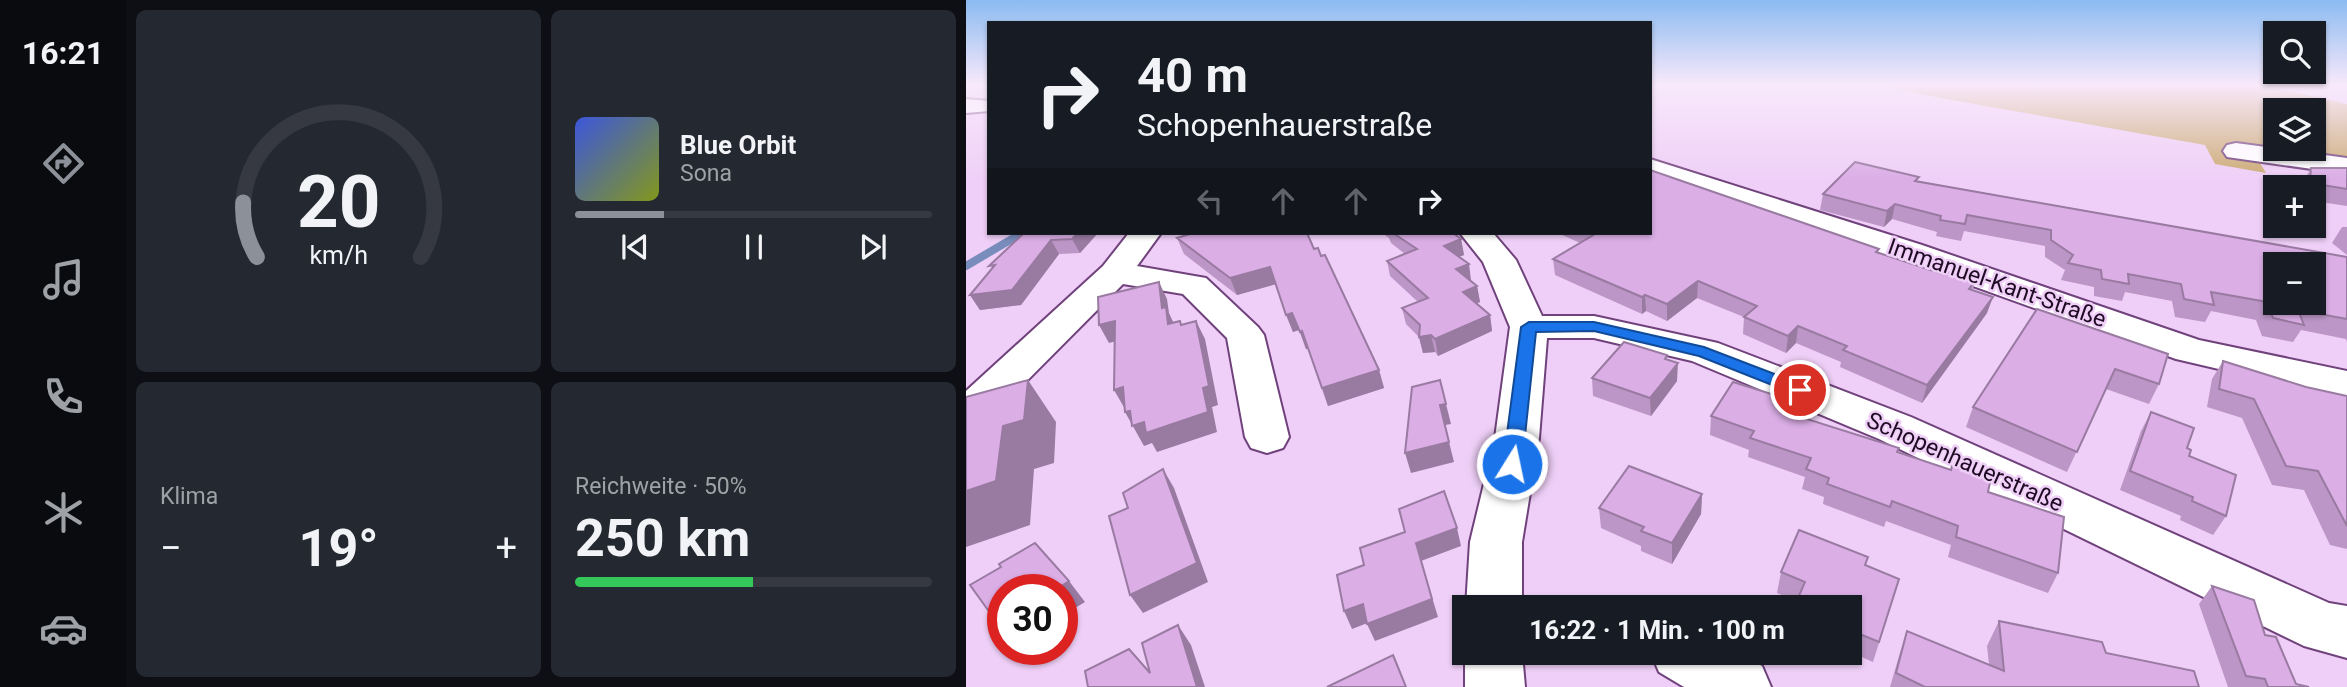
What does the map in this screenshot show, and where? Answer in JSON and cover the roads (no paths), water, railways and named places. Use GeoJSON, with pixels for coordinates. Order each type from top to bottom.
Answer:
{"type":"FeatureCollection","features":[{"type":"Feature","properties":{"kind":"street"},"geometry":{"type":"LineString","coordinates":[[2236,151],[2347,166]]}},
{"type":"Feature","properties":{"kind":"street","name":"Immanuel-Kant-Straße"},"geometry":{"type":"LineString","coordinates":[[1652,168],[1910,252],[2190,350],[2347,385]]}},
{"type":"Feature","properties":{"kind":"street"},"geometry":{"type":"LineString","coordinates":[[966,416],[1115,273],[1144,235]]}},
{"type":"Feature","properties":{"kind":"street"},"geometry":{"type":"LineString","coordinates":[[1477,235],[1499,260],[1529,327],[1517,438],[1496,542],[1494,595]]}},
{"type":"Feature","properties":{"kind":"street"},"geometry":{"type":"LineString","coordinates":[[1115,273],[1194,285],[1245,335],[1267,437]]}},
{"type":"Feature","properties":{"kind":"street","name":"Schopenhauerstraße"},"geometry":{"type":"LineString","coordinates":[[1529,327],[1594,327],[1704,352],[1895,428],[2339,636]]}},
{"type":"Feature","properties":{"kind":"street"},"geometry":{"type":"LineString","coordinates":[[1494,665],[1495,687]]}},
{"type":"Feature","properties":{"kind":"street"},"geometry":{"type":"LineString","coordinates":[[1702,665],[1741,687]]}},
{"type":"Feature","properties":{"kind":"waterway"},"geometry":{"type":"LineString","coordinates":[[966,266],[1019,235]]}}]}
